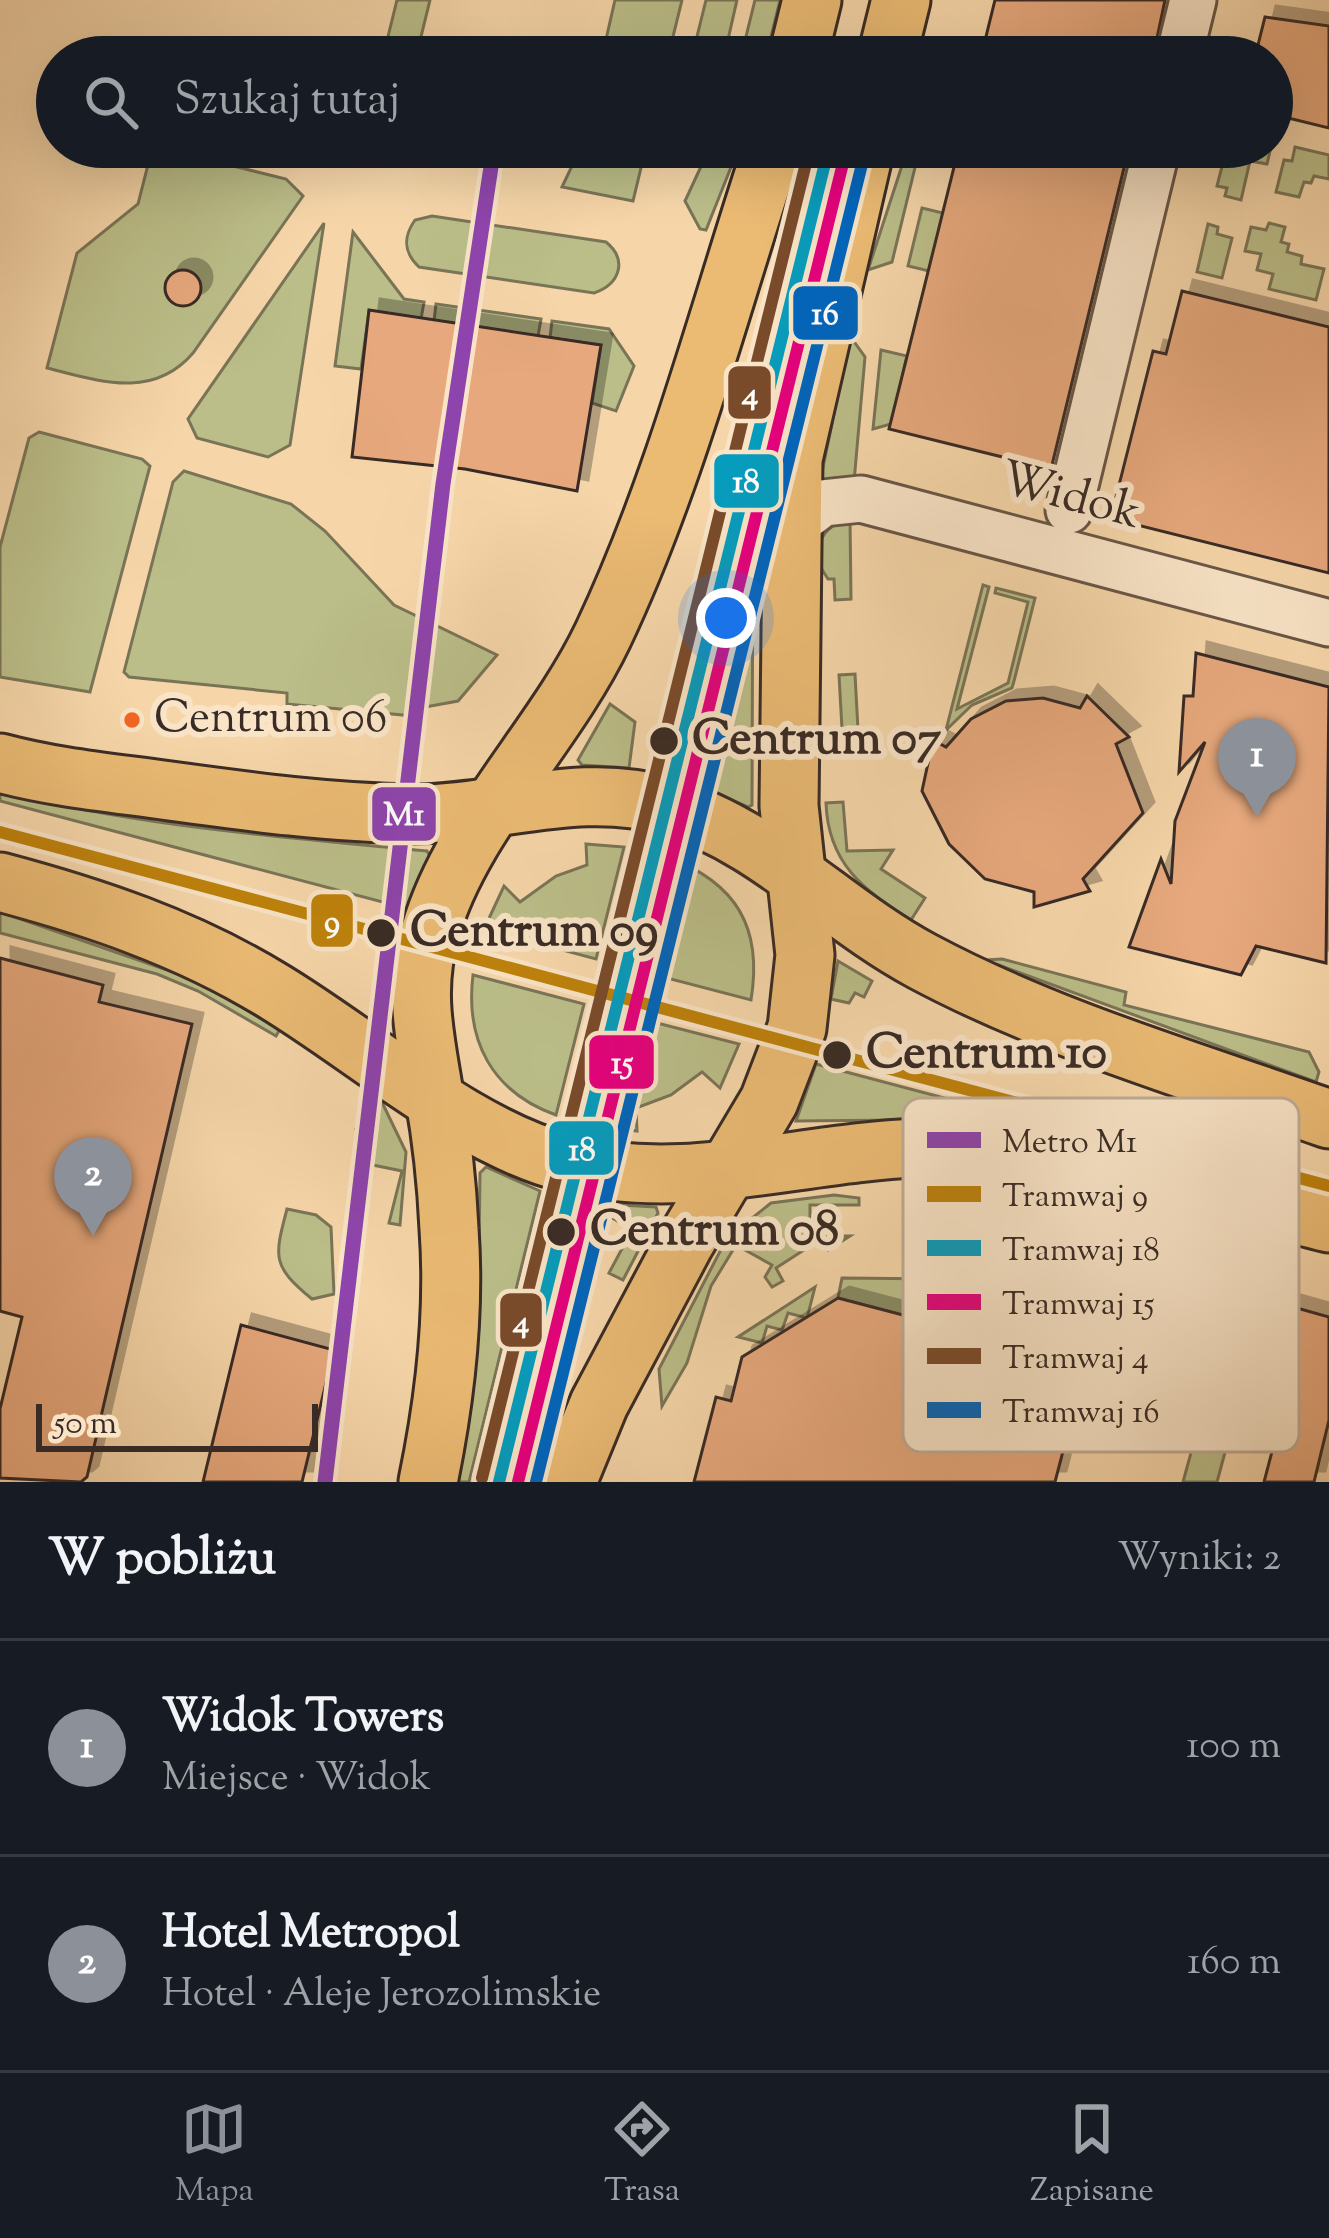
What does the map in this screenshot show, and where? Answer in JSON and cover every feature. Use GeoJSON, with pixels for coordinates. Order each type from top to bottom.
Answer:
{"type":"FeatureCollection","features":[{"type":"Feature","properties":{"kind":"main road"},"geometry":{"type":"LineString","coordinates":[[803,36],[812,0]]}},
{"type":"Feature","properties":{"kind":"main road"},"geometry":{"type":"LineString","coordinates":[[893,36],[902,0]]}},
{"type":"Feature","properties":{"kind":"main road"},"geometry":{"type":"LineString","coordinates":[[428,1482],[450,1309],[449,1230],[435,1095],[418,1015],[430,930],[469,848],[602,636],[700,388],[739,240],[765,168]]}},
{"type":"Feature","properties":{"kind":"main road"},"geometry":{"type":"LineString","coordinates":[[568,1482],[599,1403],[684,1244],[770,1101],[797,1028],[806,956],[789,806],[790,528],[797,426],[860,168]]}},
{"type":"Feature","properties":{"kind":"main road"},"geometry":{"type":"LineString","coordinates":[[0,763],[51,776],[334,812],[454,813],[587,794],[665,806],[716,824],[903,950],[974,987],[1273,1098]]}},
{"type":"Feature","properties":{"kind":"main road"},"geometry":{"type":"LineString","coordinates":[[0,882],[103,911],[212,958],[268,987],[501,1138],[561,1161],[691,1178],[818,1154],[903,1151]]}},
{"type":"Feature","properties":{"kind":"main road"},"geometry":{"type":"LineString","coordinates":[[1299,1108],[1329,1119]]}},
{"type":"Feature","properties":{"kind":"main road"},"geometry":{"type":"LineString","coordinates":[[1299,1215],[1329,1223]]}},
{"type":"Feature","properties":{"kind":"street"},"geometry":{"type":"LineString","coordinates":[[1184,36],[1193,0]]}},
{"type":"Feature","properties":{"kind":"street"},"geometry":{"type":"LineString","coordinates":[[1069,510],[1152,168]]}},
{"type":"Feature","properties":{"kind":"street","name":"Widok"},"geometry":{"type":"LineString","coordinates":[[790,528],[823,503],[861,499],[1329,623]]}},
{"type":"Feature","properties":{"kind":"green space"},"geometry":{"type":"Polygon","coordinates":[[[397,0],[430,0],[421,36],[388,36],[397,0]]]}},
{"type":"Feature","properties":{"kind":"green space"},"geometry":{"type":"Polygon","coordinates":[[[615,0],[682,0],[673,36],[607,36],[615,0]]]}},
{"type":"Feature","properties":{"kind":"green space"},"geometry":{"type":"Polygon","coordinates":[[[706,0],[737,0],[729,36],[697,36],[706,0]]]}},
{"type":"Feature","properties":{"kind":"green space"},"geometry":{"type":"Polygon","coordinates":[[[755,0],[780,0],[771,36],[746,36],[755,0]]]}},
{"type":"Feature","properties":{"kind":"green space"},"geometry":{"type":"Polygon","coordinates":[[[1295,147],[1329,155],[1329,179],[1314,176],[1311,183],[1304,182],[1299,197],[1276,192],[1282,168],[1293,168],[1295,147]]]}},
{"type":"Feature","properties":{"kind":"green space"},"geometry":{"type":"Polygon","coordinates":[[[147,168],[241,168],[286,179],[303,196],[193,353],[177,368],[161,377],[124,383],[47,368],[77,253],[138,204],[147,168]]]}},
{"type":"Feature","properties":{"kind":"green space"},"geometry":{"type":"Polygon","coordinates":[[[571,168],[641,168],[633,201],[562,187],[571,168]]]}},
{"type":"Feature","properties":{"kind":"green space"},"geometry":{"type":"Polygon","coordinates":[[[700,168],[731,168],[706,230],[700,229],[685,201],[700,168]]]}},
{"type":"Feature","properties":{"kind":"green space"},"geometry":{"type":"Polygon","coordinates":[[[901,168],[915,168],[892,262],[868,270],[901,168]]]}},
{"type":"Feature","properties":{"kind":"green space"},"geometry":{"type":"Polygon","coordinates":[[[1222,168],[1248,168],[1241,200],[1225,196],[1227,188],[1217,186],[1222,168]]]}},
{"type":"Feature","properties":{"kind":"green space"},"geometry":{"type":"Polygon","coordinates":[[[922,208],[943,213],[929,271],[908,266],[922,208]]]}},
{"type":"Feature","properties":{"kind":"green space"},"geometry":{"type":"Polygon","coordinates":[[[432,216],[606,242],[617,256],[618,271],[610,284],[594,293],[419,267],[408,250],[408,232],[415,220],[432,216]]]}},
{"type":"Feature","properties":{"kind":"green space"},"geometry":{"type":"Polygon","coordinates":[[[324,223],[290,445],[268,457],[197,438],[188,419],[324,223]]]}},
{"type":"Feature","properties":{"kind":"green space"},"geometry":{"type":"Polygon","coordinates":[[[1269,223],[1285,227],[1281,242],[1289,244],[1287,252],[1302,256],[1301,264],[1324,269],[1316,300],[1269,289],[1273,274],[1257,270],[1261,254],[1245,251],[1251,227],[1266,230],[1269,223]]]}},
{"type":"Feature","properties":{"kind":"green space"},"geometry":{"type":"Polygon","coordinates":[[[1208,224],[1218,227],[1217,234],[1232,238],[1222,278],[1197,272],[1208,224]]]}},
{"type":"Feature","properties":{"kind":"green space"},"geometry":{"type":"Polygon","coordinates":[[[353,232],[404,299],[424,302],[421,319],[369,311],[361,369],[335,366],[353,232]]]}},
{"type":"Feature","properties":{"kind":"green space"},"geometry":{"type":"Polygon","coordinates":[[[436,304],[541,319],[538,336],[434,321],[436,304]]]}},
{"type":"Feature","properties":{"kind":"green space"},"geometry":{"type":"Polygon","coordinates":[[[552,321],[609,329],[634,366],[616,411],[592,403],[601,345],[550,338],[552,321]]]}},
{"type":"Feature","properties":{"kind":"green space"},"geometry":{"type":"Polygon","coordinates":[[[850,336],[865,357],[854,482],[820,482],[850,336]]]}},
{"type":"Feature","properties":{"kind":"green space"},"geometry":{"type":"Polygon","coordinates":[[[881,350],[907,356],[891,424],[873,429],[881,350]]]}},
{"type":"Feature","properties":{"kind":"green space"},"geometry":{"type":"Polygon","coordinates":[[[39,432],[142,459],[150,466],[90,692],[0,677],[0,547],[29,438],[39,432]]]}},
{"type":"Feature","properties":{"kind":"green space"},"geometry":{"type":"Polygon","coordinates":[[[184,471],[291,504],[325,531],[394,605],[497,655],[458,701],[425,707],[424,717],[287,704],[287,693],[129,677],[124,672],[173,482],[184,471]]]}},
{"type":"Feature","properties":{"kind":"green space"},"geometry":{"type":"Polygon","coordinates":[[[753,513],[752,805],[748,807],[686,781],[753,513]]]}},
{"type":"Feature","properties":{"kind":"green space"},"geometry":{"type":"Polygon","coordinates":[[[850,518],[851,599],[835,600],[834,579],[828,579],[816,560],[826,533],[850,518]]]}},
{"type":"Feature","properties":{"kind":"green space"},"geometry":{"type":"Polygon","coordinates":[[[983,585],[989,587],[957,709],[1008,683],[1028,602],[995,593],[996,588],[1035,598],[1014,681],[1012,688],[972,705],[946,730],[983,585]]]}},
{"type":"Feature","properties":{"kind":"green space"},"geometry":{"type":"Polygon","coordinates":[[[855,674],[858,730],[843,747],[839,675],[855,674]]]}},
{"type":"Feature","properties":{"kind":"green space"},"geometry":{"type":"Polygon","coordinates":[[[610,704],[635,722],[629,768],[582,765],[578,760],[610,704]]]}},
{"type":"Feature","properties":{"kind":"green space"},"geometry":{"type":"Polygon","coordinates":[[[0,791],[158,822],[427,851],[431,858],[409,909],[0,801],[0,791]]]}},
{"type":"Feature","properties":{"kind":"green space"},"geometry":{"type":"Polygon","coordinates":[[[843,802],[847,851],[893,850],[881,869],[925,898],[911,920],[864,886],[841,858],[826,803],[843,802]]]}},
{"type":"Feature","properties":{"kind":"green space"},"geometry":{"type":"Polygon","coordinates":[[[586,844],[624,847],[596,959],[484,929],[504,886],[520,902],[556,876],[587,865],[586,844]]]}},
{"type":"Feature","properties":{"kind":"green space"},"geometry":{"type":"Polygon","coordinates":[[[668,857],[711,880],[739,911],[753,951],[751,1000],[640,971],[668,857]]]}},
{"type":"Feature","properties":{"kind":"green space"},"geometry":{"type":"Polygon","coordinates":[[[0,912],[190,978],[280,1029],[276,1036],[198,991],[157,974],[0,933],[0,912]]]}},
{"type":"Feature","properties":{"kind":"green space"},"geometry":{"type":"Polygon","coordinates":[[[1002,959],[1126,992],[1124,1005],[1309,1052],[1319,1072],[1316,1082],[985,960],[1002,959]]]}},
{"type":"Feature","properties":{"kind":"green space"},"geometry":{"type":"Polygon","coordinates":[[[838,961],[872,981],[864,997],[855,993],[849,1003],[831,999],[838,961]]]}},
{"type":"Feature","properties":{"kind":"green space"},"geometry":{"type":"Polygon","coordinates":[[[473,975],[584,1004],[556,1115],[515,1093],[488,1061],[474,1021],[473,975]]]}},
{"type":"Feature","properties":{"kind":"green space"},"geometry":{"type":"Polygon","coordinates":[[[630,1016],[739,1044],[720,1088],[702,1072],[671,1095],[636,1108],[637,1131],[601,1127],[630,1016]]]}},
{"type":"Feature","properties":{"kind":"green space"},"geometry":{"type":"Polygon","coordinates":[[[816,1064],[944,1098],[903,1098],[903,1120],[796,1121],[816,1064]]]}},
{"type":"Feature","properties":{"kind":"green space"},"geometry":{"type":"Polygon","coordinates":[[[379,1096],[406,1152],[400,1225],[389,1223],[402,1171],[368,1164],[371,1143],[356,1129],[379,1096]]]}},
{"type":"Feature","properties":{"kind":"green space"},"geometry":{"type":"Polygon","coordinates":[[[486,1167],[540,1191],[469,1482],[452,1482],[478,1324],[480,1173],[486,1167]]]}},
{"type":"Feature","properties":{"kind":"green space"},"geometry":{"type":"Polygon","coordinates":[[[834,1195],[859,1198],[859,1205],[810,1205],[810,1236],[850,1236],[828,1250],[821,1239],[776,1268],[783,1281],[772,1287],[765,1277],[772,1265],[736,1245],[711,1286],[687,1363],[662,1406],[659,1369],[727,1238],[771,1203],[834,1195]]]}},
{"type":"Feature","properties":{"kind":"green space"},"geometry":{"type":"Polygon","coordinates":[[[602,1204],[656,1207],[658,1213],[623,1280],[609,1273],[632,1230],[601,1211],[602,1204]]]}},
{"type":"Feature","properties":{"kind":"green space"},"geometry":{"type":"Polygon","coordinates":[[[287,1209],[316,1215],[331,1227],[334,1294],[312,1299],[283,1269],[279,1250],[287,1209]]]}},
{"type":"Feature","properties":{"kind":"green space"},"geometry":{"type":"Polygon","coordinates":[[[842,1278],[903,1279],[903,1315],[838,1298],[842,1278]]]}},
{"type":"Feature","properties":{"kind":"green space"},"geometry":{"type":"Polygon","coordinates":[[[815,1287],[807,1318],[788,1313],[782,1330],[767,1326],[762,1343],[738,1337],[815,1287]]]}},
{"type":"Feature","properties":{"kind":"green space"},"geometry":{"type":"Polygon","coordinates":[[[1191,1452],[1225,1452],[1217,1482],[1183,1482],[1191,1452]]]}},
{"type":"Feature","properties":{"kind":"building"},"geometry":{"type":"Polygon","coordinates":[[[995,0],[1165,0],[1157,36],[986,36],[995,0]]]}},
{"type":"Feature","properties":{"kind":"building"},"geometry":{"type":"Polygon","coordinates":[[[1265,17],[1329,26],[1329,128],[1293,119],[1293,36],[1260,36],[1265,17]]]}},
{"type":"Feature","properties":{"kind":"building"},"geometry":{"type":"Polygon","coordinates":[[[954,168],[1124,168],[1051,469],[889,429],[954,168]]]}},
{"type":"Feature","properties":{"kind":"building"},"geometry":{"type":"Polygon","coordinates":[[[183,270],[196,275],[201,288],[196,301],[183,306],[170,301],[165,288],[170,275],[183,270]]]}},
{"type":"Feature","properties":{"kind":"building"},"geometry":{"type":"Polygon","coordinates":[[[1182,291],[1329,327],[1329,573],[1125,522],[1130,500],[1116,497],[1153,351],[1166,354],[1182,291]]]}},
{"type":"Feature","properties":{"kind":"building"},"geometry":{"type":"Polygon","coordinates":[[[369,310],[601,345],[577,491],[465,469],[352,457],[369,310]]]}},
{"type":"Feature","properties":{"kind":"building"},"geometry":{"type":"Polygon","coordinates":[[[1196,653],[1329,687],[1326,963],[1256,946],[1241,975],[1129,947],[1161,859],[1171,884],[1175,821],[1205,742],[1179,772],[1184,696],[1193,696],[1196,653]]]}},
{"type":"Feature","properties":{"kind":"building"},"geometry":{"type":"Polygon","coordinates":[[[1087,696],[1129,737],[1116,744],[1143,813],[1083,879],[1090,891],[1034,907],[1034,892],[985,879],[949,844],[922,791],[933,740],[946,747],[971,719],[1006,701],[1043,698],[1080,708],[1087,696]]]}},
{"type":"Feature","properties":{"kind":"building"},"geometry":{"type":"Polygon","coordinates":[[[0,958],[103,985],[99,1002],[192,1024],[87,1477],[81,1482],[0,1478],[0,1409],[22,1317],[0,1311],[0,958]]]}},
{"type":"Feature","properties":{"kind":"building"},"geometry":{"type":"Polygon","coordinates":[[[838,1298],[903,1315],[903,1452],[1063,1452],[1055,1482],[694,1482],[716,1397],[731,1401],[742,1357],[838,1298]]]}},
{"type":"Feature","properties":{"kind":"building"},"geometry":{"type":"Polygon","coordinates":[[[1299,1309],[1329,1317],[1329,1420],[1314,1482],[1264,1482],[1272,1452],[1299,1452],[1299,1309]]]}},
{"type":"Feature","properties":{"kind":"building"},"geometry":{"type":"Polygon","coordinates":[[[241,1325],[334,1350],[302,1482],[203,1482],[241,1325]]]}},
{"type":"Feature","properties":{"kind":"metro line","name":"M1"},"geometry":{"type":"LineString","coordinates":[[325,1482],[443,484],[491,168]]}},
{"type":"Feature","properties":{"kind":"tram line","name":"4"},"geometry":{"type":"LineString","coordinates":[[482,1478],[805,168]]}},
{"type":"Feature","properties":{"kind":"tram line","name":"18"},"geometry":{"type":"LineString","coordinates":[[499,1482],[824,168]]}},
{"type":"Feature","properties":{"kind":"tram line","name":"15"},"geometry":{"type":"LineString","coordinates":[[518,1482],[842,168]]}},
{"type":"Feature","properties":{"kind":"tram line","name":"16"},"geometry":{"type":"LineString","coordinates":[[536,1482],[861,168]]}},
{"type":"Feature","properties":{"kind":"tram line","name":"9"},"geometry":{"type":"LineString","coordinates":[[0,832],[999,1098]]}},
{"type":"Feature","properties":{"kind":"tram line","name":"9"},"geometry":{"type":"LineString","coordinates":[[1299,1178],[1329,1186]]}},
{"type":"Feature","properties":{"kind":"place","name":"Centrum 06"},"geometry":{"type":"Point","coordinates":[132,720]}},
{"type":"Feature","properties":{"kind":"place","name":"Centrum 07"},"geometry":{"type":"Point","coordinates":[664,741]}},
{"type":"Feature","properties":{"kind":"place","name":"Widok Towers"},"geometry":{"type":"Point","coordinates":[1257,817]}},
{"type":"Feature","properties":{"kind":"place","name":"Centrum 09"},"geometry":{"type":"Point","coordinates":[381,933]}},
{"type":"Feature","properties":{"kind":"place","name":"Centrum 10"},"geometry":{"type":"Point","coordinates":[837,1055]}},
{"type":"Feature","properties":{"kind":"place","name":"Centrum 08"},"geometry":{"type":"Point","coordinates":[561,1232]}},
{"type":"Feature","properties":{"kind":"place","name":"Hotel Metropol"},"geometry":{"type":"Point","coordinates":[93,1236]}}]}
